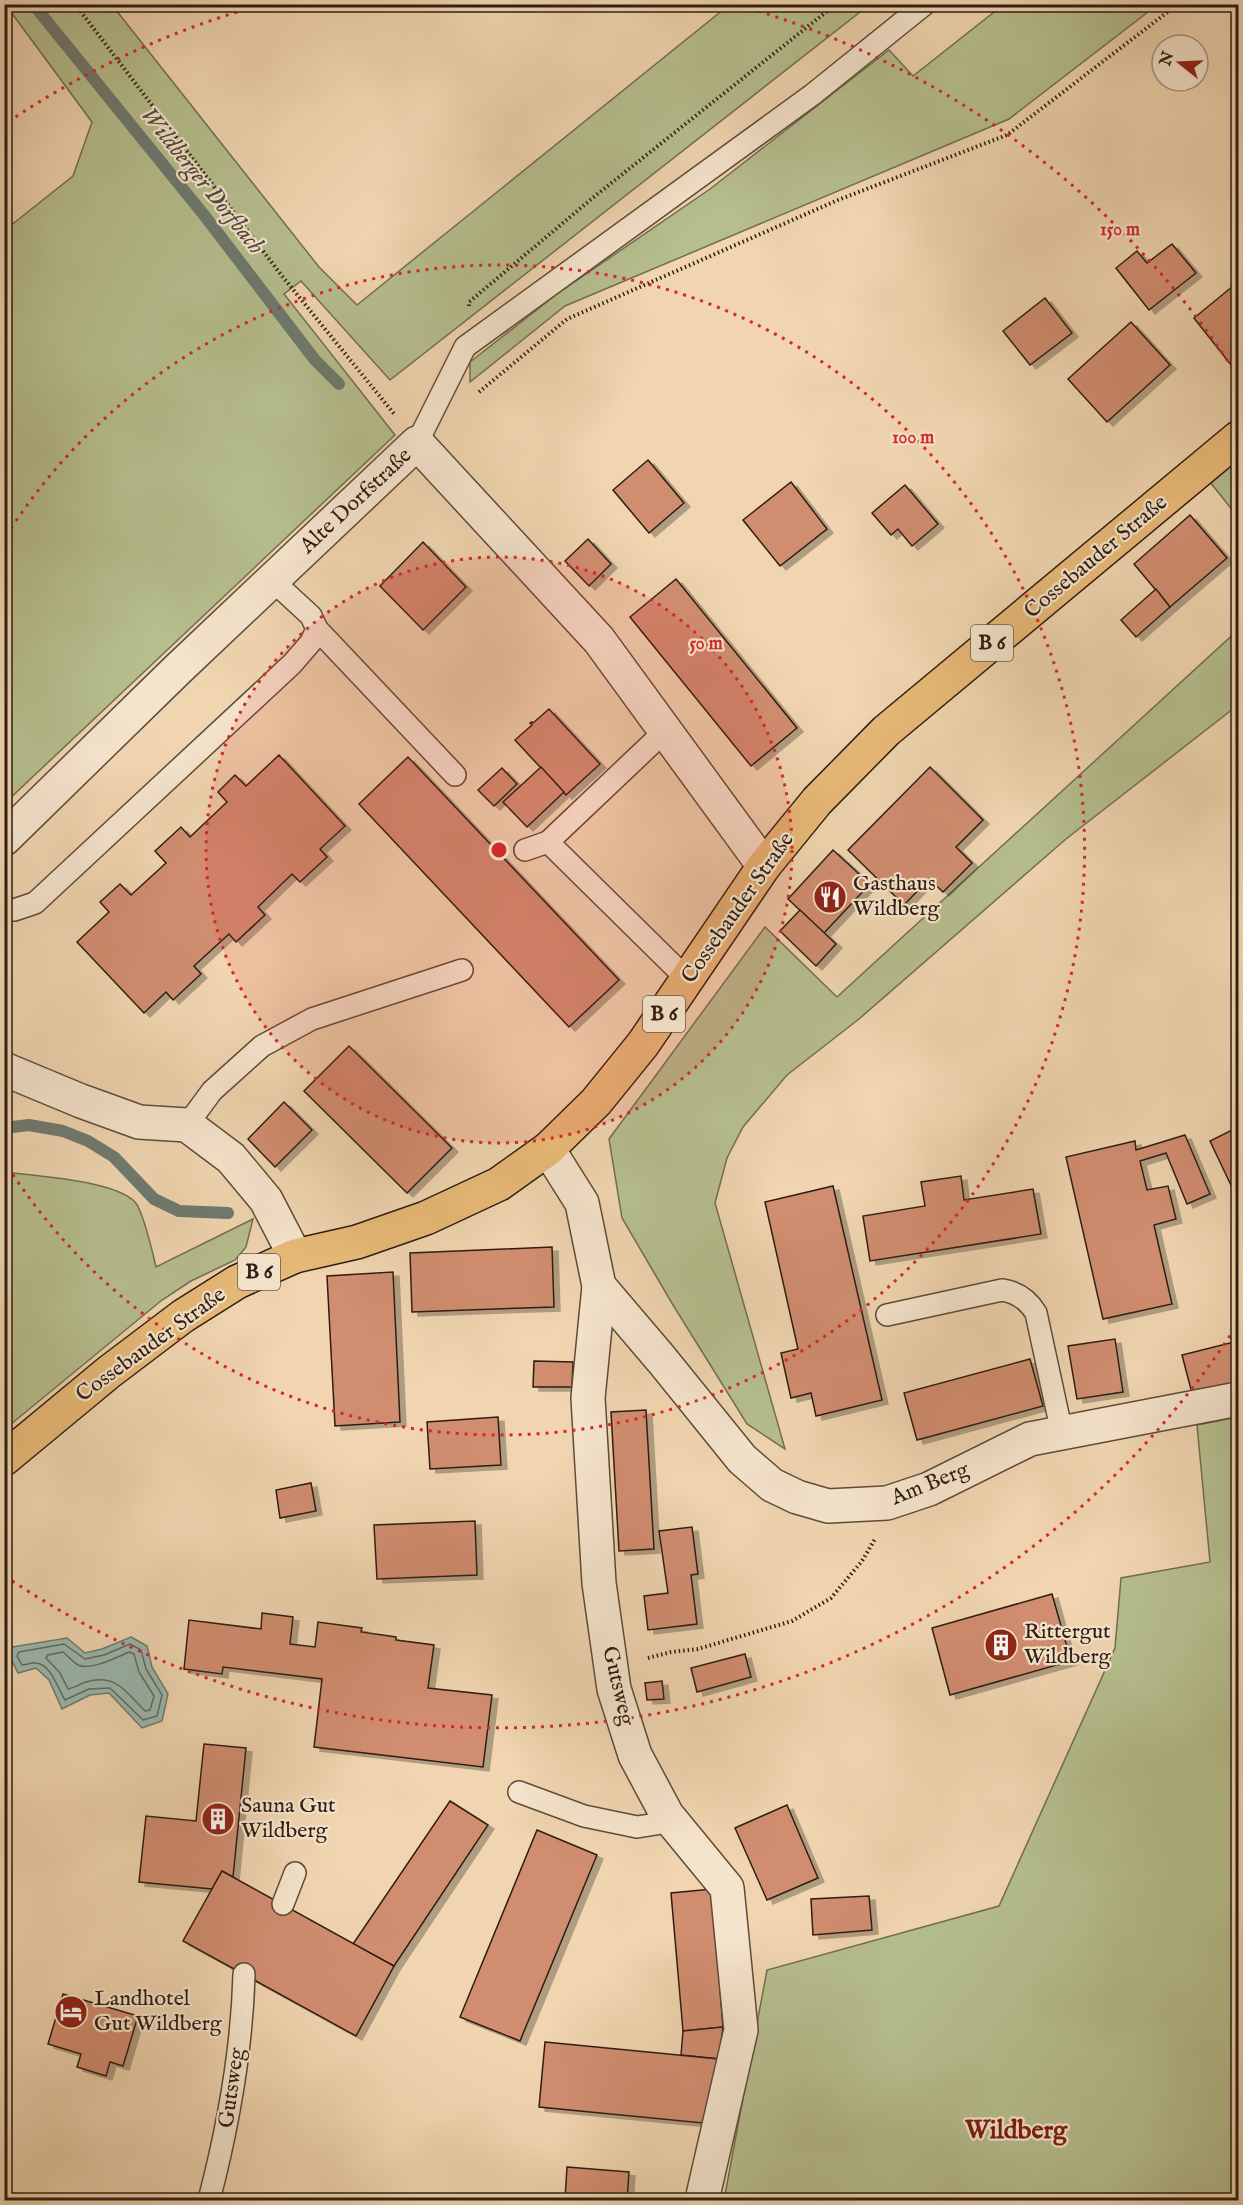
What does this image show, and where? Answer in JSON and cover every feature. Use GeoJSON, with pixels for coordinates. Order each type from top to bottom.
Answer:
{"type":"FeatureCollection","features":[{"type":"Feature","properties":{"kind":"main road","name":"Cossebauder Straße"},"geometry":{"type":"LineString","coordinates":[[4,1459],[109,1372],[183,1316],[237,1282],[296,1256],[357,1242],[426,1218],[499,1184],[548,1149],[596,1102],[643,1044],[764,866],[817,801],[886,731],[1239,438]]}},
{"type":"Feature","properties":{"kind":"street","name":"Alte Dorfstraße"},"geometry":{"type":"LineString","coordinates":[[4,839],[177,670],[417,443],[599,640],[764,866]]}},
{"type":"Feature","properties":{"kind":"street"},"geometry":{"type":"LineString","coordinates":[[4,1069],[139,1122],[188,1125],[231,1158],[266,1200],[296,1256]]}},
{"type":"Feature","properties":{"kind":"street","name":"Gutsweg"},"geometry":{"type":"LineString","coordinates":[[548,1149],[582,1203],[599,1286],[588,1398],[599,1583],[614,1689],[635,1755],[667,1815],[727,1888],[741,2030],[702,2200]]}},
{"type":"Feature","properties":{"kind":"street","name":"Am Berg"},"geometry":{"type":"LineString","coordinates":[[599,1286],[742,1459],[772,1485],[797,1497],[828,1506],[887,1503],[929,1489],[1030,1439],[1239,1399]]}},
{"type":"Feature","properties":{"kind":"lane"},"geometry":{"type":"LineString","coordinates":[[417,443],[465,346],[812,95],[925,4]]}},
{"type":"Feature","properties":{"kind":"lane"},"geometry":{"type":"LineString","coordinates":[[272,580],[311,616],[317,629],[454,775]]}},
{"type":"Feature","properties":{"kind":"lane"},"geometry":{"type":"LineString","coordinates":[[4,909],[14,910],[35,903],[292,664],[311,642],[317,629]]}},
{"type":"Feature","properties":{"kind":"lane"},"geometry":{"type":"LineString","coordinates":[[525,850],[548,842],[665,731]]}},
{"type":"Feature","properties":{"kind":"lane"},"geometry":{"type":"LineString","coordinates":[[548,842],[687,979]]}},
{"type":"Feature","properties":{"kind":"lane"},"geometry":{"type":"LineString","coordinates":[[188,1125],[212,1091],[262,1046],[312,1019],[462,970]]}},
{"type":"Feature","properties":{"kind":"lane"},"geometry":{"type":"LineString","coordinates":[[887,1315],[1002,1290],[1012,1292],[1023,1299],[1036,1313],[1062,1433]]}},
{"type":"Feature","properties":{"kind":"lane"},"geometry":{"type":"LineString","coordinates":[[519,1792],[584,1816],[637,1827],[656,1824],[667,1815]]}},
{"type":"Feature","properties":{"kind":"lane"},"geometry":{"type":"LineString","coordinates":[[283,1904],[295,1873]]}},
{"type":"Feature","properties":{"kind":"lane","name":"Gutsweg"},"geometry":{"type":"LineString","coordinates":[[209,2200],[226,2133],[243,2010],[244,1974]]}},
{"type":"Feature","properties":{"kind":"path"},"geometry":{"type":"LineString","coordinates":[[75,4],[282,276],[417,443]]}},
{"type":"Feature","properties":{"kind":"path"},"geometry":{"type":"LineString","coordinates":[[465,346],[469,302],[596,196],[836,4]]}},
{"type":"Feature","properties":{"kind":"path"},"geometry":{"type":"LineString","coordinates":[[470,399],[567,319],[838,200],[1007,135],[1178,4]]}},
{"type":"Feature","properties":{"kind":"path"},"geometry":{"type":"LineString","coordinates":[[613,1676],[635,1662],[657,1655],[732,1641],[792,1621],[812,1610],[831,1598],[862,1561],[872,1546],[887,1503]]}},
{"type":"Feature","properties":{"kind":"green space"},"geometry":{"type":"Polygon","coordinates":[[[5,4],[112,5],[319,267],[357,305],[729,5],[869,5],[390,380],[301,281],[284,294],[395,435],[5,803],[5,230],[73,176],[92,122],[5,4]]]}},
{"type":"Feature","properties":{"kind":"green space"},"geometry":{"type":"Polygon","coordinates":[[[1003,5],[1157,5],[1009,119],[565,306],[470,382],[470,362],[557,294],[710,189],[889,50],[913,76],[1003,5]]]}},
{"type":"Feature","properties":{"kind":"green space"},"geometry":{"type":"Polygon","coordinates":[[[1238,459],[1238,517],[1210,482],[1238,459]]]}},
{"type":"Feature","properties":{"kind":"green space"},"geometry":{"type":"Polygon","coordinates":[[[1238,630],[1238,705],[1066,839],[859,1019],[787,1075],[743,1127],[727,1158],[715,1203],[785,1449],[747,1424],[622,1218],[609,1139],[765,927],[837,997],[1238,630]]]}},
{"type":"Feature","properties":{"kind":"green space"},"geometry":{"type":"Polygon","coordinates":[[[5,1172],[73,1180],[125,1195],[138,1207],[156,1267],[253,1219],[246,1247],[235,1260],[191,1281],[162,1300],[5,1429],[5,1172]]]}},
{"type":"Feature","properties":{"kind":"green space"},"geometry":{"type":"Polygon","coordinates":[[[1238,1417],[1238,2200],[724,2200],[767,1970],[999,1906],[1115,1648],[1121,1578],[1210,1562],[1197,1425],[1238,1417]]]}},
{"type":"Feature","properties":{"kind":"water"},"geometry":{"type":"Polygon","coordinates":[[[131,1637],[147,1646],[152,1667],[168,1694],[162,1721],[142,1728],[109,1693],[90,1695],[62,1709],[49,1680],[36,1668],[18,1673],[6,1648],[67,1638],[85,1653],[102,1649],[131,1637]]]}},
{"type":"Feature","properties":{"kind":"building"},"geometry":{"type":"Polygon","coordinates":[[[1172,244],[1196,273],[1149,310],[1116,268],[1137,251],[1147,263],[1172,244]]]}},
{"type":"Feature","properties":{"kind":"building"},"geometry":{"type":"Polygon","coordinates":[[[1238,282],[1238,359],[1231,365],[1194,318],[1238,282]]]}},
{"type":"Feature","properties":{"kind":"building"},"geometry":{"type":"Polygon","coordinates":[[[1045,298],[1072,333],[1030,365],[1003,331],[1045,298]]]}},
{"type":"Feature","properties":{"kind":"building"},"geometry":{"type":"Polygon","coordinates":[[[1131,322],[1170,365],[1107,422],[1068,379],[1131,322]]]}},
{"type":"Feature","properties":{"kind":"building"},"geometry":{"type":"Polygon","coordinates":[[[648,460],[684,503],[649,533],[613,490],[648,460]]]}},
{"type":"Feature","properties":{"kind":"building"},"geometry":{"type":"Polygon","coordinates":[[[791,482],[827,529],[780,566],[743,520],[791,482]]]}},
{"type":"Feature","properties":{"kind":"building"},"geometry":{"type":"Polygon","coordinates":[[[905,485],[938,524],[912,546],[898,529],[891,535],[872,513],[905,485]]]}},
{"type":"Feature","properties":{"kind":"building"},"geometry":{"type":"Polygon","coordinates":[[[1190,515],[1227,558],[1170,607],[1134,564],[1190,515]]]}},
{"type":"Feature","properties":{"kind":"building"},"geometry":{"type":"Polygon","coordinates":[[[588,539],[611,564],[589,586],[565,561],[588,539]]]}},
{"type":"Feature","properties":{"kind":"building"},"geometry":{"type":"Polygon","coordinates":[[[423,542],[466,587],[423,630],[380,586],[423,542]]]}},
{"type":"Feature","properties":{"kind":"building"},"geometry":{"type":"Polygon","coordinates":[[[676,579],[797,728],[751,766],[630,617],[676,579]]]}},
{"type":"Feature","properties":{"kind":"building"},"geometry":{"type":"Polygon","coordinates":[[[1156,589],[1170,607],[1136,637],[1121,620],[1156,589]]]}},
{"type":"Feature","properties":{"kind":"building"},"geometry":{"type":"Polygon","coordinates":[[[549,709],[600,764],[566,795],[515,740],[532,725],[530,723],[549,709]]]}},
{"type":"Feature","properties":{"kind":"building"},"geometry":{"type":"Polygon","coordinates":[[[279,755],[345,826],[320,849],[327,857],[300,882],[292,874],[258,907],[265,915],[236,942],[229,934],[194,966],[201,974],[173,1000],[166,992],[144,1013],[77,942],[109,912],[100,902],[120,884],[131,895],[166,863],[155,851],[181,827],[190,837],[227,802],[218,792],[235,775],[246,786],[279,755]]]}},
{"type":"Feature","properties":{"kind":"building"},"geometry":{"type":"Polygon","coordinates":[[[408,757],[619,980],[569,1027],[359,804],[408,757]]]}},
{"type":"Feature","properties":{"kind":"building"},"geometry":{"type":"Polygon","coordinates":[[[541,767],[564,792],[527,827],[503,802],[541,767]]]}},
{"type":"Feature","properties":{"kind":"building"},"geometry":{"type":"Polygon","coordinates":[[[930,767],[983,820],[956,847],[972,863],[943,892],[929,879],[904,905],[848,850],[930,767]]]}},
{"type":"Feature","properties":{"kind":"building"},"geometry":{"type":"Polygon","coordinates":[[[502,768],[517,784],[494,806],[478,790],[502,768]]]}},
{"type":"Feature","properties":{"kind":"building"},"geometry":{"type":"Polygon","coordinates":[[[833,850],[870,884],[824,933],[788,899],[833,850]]]}},
{"type":"Feature","properties":{"kind":"building"},"geometry":{"type":"Polygon","coordinates":[[[800,910],[836,944],[816,966],[780,931],[800,910]]]}},
{"type":"Feature","properties":{"kind":"building"},"geometry":{"type":"Polygon","coordinates":[[[349,1046],[452,1148],[407,1193],[304,1091],[349,1046]]]}},
{"type":"Feature","properties":{"kind":"building"},"geometry":{"type":"Polygon","coordinates":[[[284,1102],[312,1130],[275,1167],[248,1139],[284,1102]]]}},
{"type":"Feature","properties":{"kind":"building"},"geometry":{"type":"Polygon","coordinates":[[[1238,1127],[1238,1200],[1210,1141],[1238,1127]]]}},
{"type":"Feature","properties":{"kind":"building"},"geometry":{"type":"Polygon","coordinates":[[[1185,1135],[1210,1194],[1187,1204],[1166,1153],[1140,1161],[1147,1190],[1168,1186],[1176,1219],[1154,1225],[1172,1304],[1103,1319],[1066,1157],[1135,1141],[1136,1150],[1185,1135]]]}},
{"type":"Feature","properties":{"kind":"building"},"geometry":{"type":"Polygon","coordinates":[[[961,1176],[964,1200],[1033,1189],[1041,1234],[870,1261],[863,1216],[925,1206],[921,1182],[961,1176]]]}},
{"type":"Feature","properties":{"kind":"building"},"geometry":{"type":"Polygon","coordinates":[[[833,1186],[882,1400],[816,1416],[811,1393],[791,1398],[781,1353],[798,1349],[765,1202],[833,1186]]]}},
{"type":"Feature","properties":{"kind":"building"},"geometry":{"type":"Polygon","coordinates":[[[552,1247],[554,1307],[412,1312],[410,1253],[552,1247]]]}},
{"type":"Feature","properties":{"kind":"building"},"geometry":{"type":"Polygon","coordinates":[[[393,1272],[400,1422],[335,1426],[327,1276],[393,1272]]]}},
{"type":"Feature","properties":{"kind":"building"},"geometry":{"type":"Polygon","coordinates":[[[1115,1339],[1123,1392],[1077,1399],[1068,1346],[1115,1339]]]}},
{"type":"Feature","properties":{"kind":"building"},"geometry":{"type":"Polygon","coordinates":[[[1238,1341],[1238,1390],[1194,1401],[1182,1355],[1238,1341]]]}},
{"type":"Feature","properties":{"kind":"building"},"geometry":{"type":"Polygon","coordinates":[[[1030,1359],[1043,1406],[917,1440],[904,1393],[1030,1359]]]}},
{"type":"Feature","properties":{"kind":"building"},"geometry":{"type":"Polygon","coordinates":[[[534,1361],[573,1362],[572,1387],[533,1387],[534,1361]]]}},
{"type":"Feature","properties":{"kind":"building"},"geometry":{"type":"Polygon","coordinates":[[[646,1410],[654,1549],[619,1551],[611,1412],[646,1410]]]}},
{"type":"Feature","properties":{"kind":"building"},"geometry":{"type":"Polygon","coordinates":[[[498,1417],[501,1465],[430,1469],[427,1422],[498,1417]]]}},
{"type":"Feature","properties":{"kind":"building"},"geometry":{"type":"Polygon","coordinates":[[[311,1483],[316,1511],[280,1518],[276,1490],[311,1483]]]}},
{"type":"Feature","properties":{"kind":"building"},"geometry":{"type":"Polygon","coordinates":[[[475,1521],[477,1575],[377,1579],[374,1525],[475,1521]]]}},
{"type":"Feature","properties":{"kind":"building"},"geometry":{"type":"Polygon","coordinates":[[[692,1527],[698,1574],[691,1575],[697,1624],[648,1630],[644,1596],[668,1593],[659,1531],[692,1527]]]}},
{"type":"Feature","properties":{"kind":"building","name":"Rittergut Wildberg"},"geometry":{"type":"Polygon","coordinates":[[[1052,1594],[1071,1661],[950,1695],[932,1628],[1052,1594]]]}},
{"type":"Feature","properties":{"kind":"building"},"geometry":{"type":"Polygon","coordinates":[[[262,1613],[293,1617],[290,1644],[315,1647],[318,1622],[362,1628],[361,1632],[434,1645],[428,1688],[492,1695],[483,1767],[314,1747],[322,1679],[223,1667],[222,1674],[184,1669],[189,1620],[261,1629],[262,1613]]]}},
{"type":"Feature","properties":{"kind":"building"},"geometry":{"type":"Polygon","coordinates":[[[745,1654],[751,1677],[697,1692],[691,1668],[745,1654]]]}},
{"type":"Feature","properties":{"kind":"building"},"geometry":{"type":"Polygon","coordinates":[[[662,1681],[664,1699],[647,1700],[645,1683],[662,1681]]]}},
{"type":"Feature","properties":{"kind":"building","name":"Sauna Gut Wildberg"},"geometry":{"type":"Polygon","coordinates":[[[204,1744],[246,1748],[233,1877],[222,1871],[212,1889],[139,1882],[146,1816],[196,1821],[204,1744]]]}},
{"type":"Feature","properties":{"kind":"building"},"geometry":{"type":"Polygon","coordinates":[[[450,1801],[488,1825],[394,1966],[353,1944],[450,1801]]]}},
{"type":"Feature","properties":{"kind":"building"},"geometry":{"type":"Polygon","coordinates":[[[787,1805],[818,1878],[767,1900],[735,1828],[787,1805]]]}},
{"type":"Feature","properties":{"kind":"building"},"geometry":{"type":"Polygon","coordinates":[[[537,1830],[597,1855],[520,2041],[460,2017],[537,1830]]]}},
{"type":"Feature","properties":{"kind":"building"},"geometry":{"type":"Polygon","coordinates":[[[222,1871],[394,1966],[356,2036],[183,1941],[222,1871]]]}},
{"type":"Feature","properties":{"kind":"building"},"geometry":{"type":"Polygon","coordinates":[[[712,1889],[723,2027],[683,2031],[671,1893],[712,1889]]]}},
{"type":"Feature","properties":{"kind":"building"},"geometry":{"type":"Polygon","coordinates":[[[869,1896],[872,1930],[813,1935],[811,1899],[869,1896]]]}},
{"type":"Feature","properties":{"kind":"building"},"geometry":{"type":"Polygon","coordinates":[[[63,1994],[138,2016],[123,2066],[110,2062],[106,2076],[77,2067],[81,2054],[48,2044],[63,1994]]]}},
{"type":"Feature","properties":{"kind":"building"},"geometry":{"type":"Polygon","coordinates":[[[723,2027],[719,2059],[681,2055],[683,2031],[723,2027]]]}},
{"type":"Feature","properties":{"kind":"building"},"geometry":{"type":"Polygon","coordinates":[[[545,2042],[719,2059],[713,2124],[539,2107],[545,2042]]]}},
{"type":"Feature","properties":{"kind":"building"},"geometry":{"type":"Polygon","coordinates":[[[567,2167],[629,2172],[627,2200],[553,2200],[553,2198],[565,2199],[567,2167]]]}},
{"type":"Feature","properties":{"kind":"waterway","name":"Wildberger Dorfbach"},"geometry":{"type":"LineString","coordinates":[[33,4],[204,215],[315,360],[339,384]]}},
{"type":"Feature","properties":{"kind":"waterway"},"geometry":{"type":"LineString","coordinates":[[4,1128],[29,1125],[63,1131],[88,1141],[114,1157],[154,1199],[179,1211],[228,1213]]}},
{"type":"Feature","properties":{"kind":"place","name":"Gasthaus Wildberg"},"geometry":{"type":"Point","coordinates":[830,897]}},
{"type":"Feature","properties":{"kind":"place","name":"Rittergut Wildberg"},"geometry":{"type":"Point","coordinates":[1001,1645]}},
{"type":"Feature","properties":{"kind":"place","name":"Sauna Gut Wildberg"},"geometry":{"type":"Point","coordinates":[218,1819]}},
{"type":"Feature","properties":{"kind":"place","name":"Landhotel Gut Wildberg"},"geometry":{"type":"Point","coordinates":[71,2012]}},
{"type":"Feature","properties":{"kind":"district","name":"Wildberg"},"geometry":{"type":"Point","coordinates":[1016,2130]}}]}
